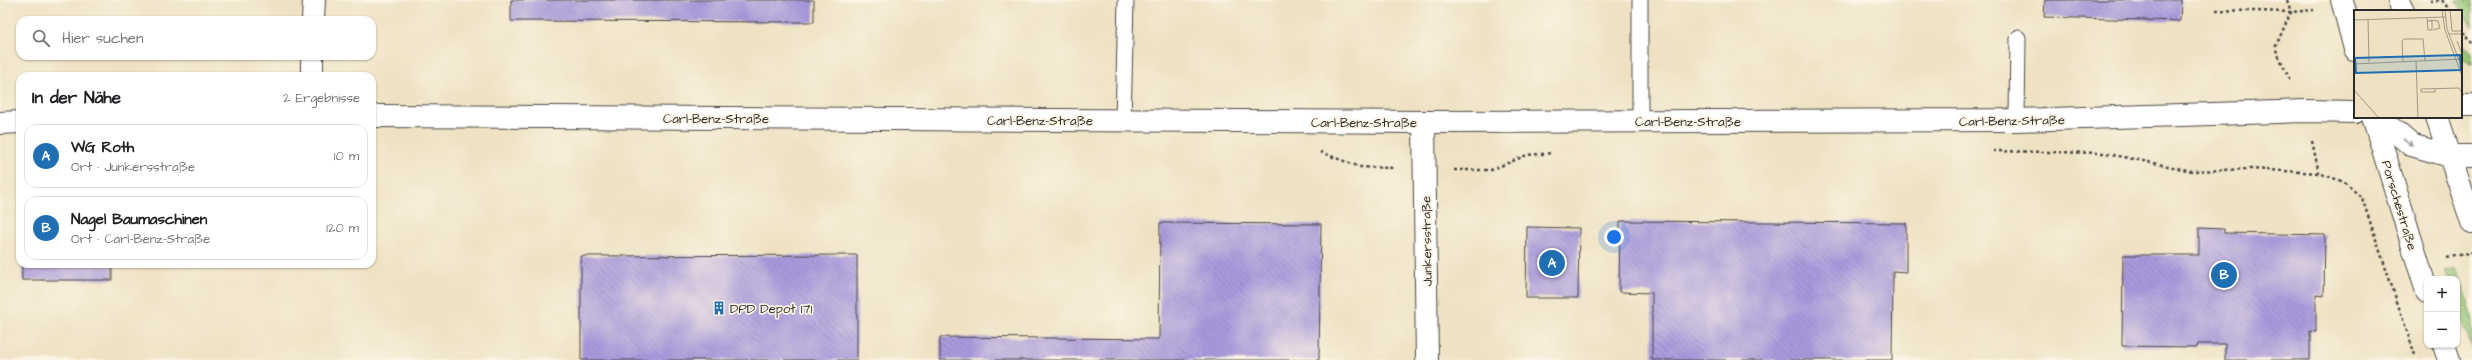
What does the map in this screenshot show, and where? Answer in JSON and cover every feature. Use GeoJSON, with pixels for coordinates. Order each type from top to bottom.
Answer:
{"type":"FeatureCollection","features":[{"type":"Feature","properties":{"kind":"street"},"geometry":{"type":"LineString","coordinates":[[313,16],[314,0]]}},
{"type":"Feature","properties":{"kind":"street"},"geometry":{"type":"LineString","coordinates":[[2342,0],[2354,45]]}},
{"type":"Feature","properties":{"kind":"street"},"geometry":{"type":"LineString","coordinates":[[2399,0],[2403,10]]}},
{"type":"Feature","properties":{"kind":"street"},"geometry":{"type":"LineString","coordinates":[[312,60],[312,72]]}},
{"type":"Feature","properties":{"kind":"street","name":"Carl-Benz-Straße"},"geometry":{"type":"LineString","coordinates":[[376,116],[1424,122],[2017,120],[2306,111],[2354,112]]}},
{"type":"Feature","properties":{"kind":"street","name":"Porschestraße"},"geometry":{"type":"LineString","coordinates":[[2373,118],[2424,282]]}},
{"type":"Feature","properties":{"kind":"street"},"geometry":{"type":"LineString","coordinates":[[2379,118],[2410,145],[2450,156],[2472,156]]}},
{"type":"Feature","properties":{"kind":"street"},"geometry":{"type":"LineString","coordinates":[[2438,118],[2472,222]]}},
{"type":"Feature","properties":{"kind":"street"},"geometry":{"type":"LineString","coordinates":[[0,123],[16,122]]}},
{"type":"Feature","properties":{"kind":"street","name":"Junkersstraße"},"geometry":{"type":"LineString","coordinates":[[1424,122],[1427,360]]}},
{"type":"Feature","properties":{"kind":"street"},"geometry":{"type":"LineString","coordinates":[[2445,348],[2449,360]]}},
{"type":"Feature","properties":{"kind":"lane"},"geometry":{"type":"LineString","coordinates":[[1123,121],[1126,0]]}},
{"type":"Feature","properties":{"kind":"lane"},"geometry":{"type":"LineString","coordinates":[[1640,0],[1640,121]]}},
{"type":"Feature","properties":{"kind":"lane"},"geometry":{"type":"LineString","coordinates":[[2017,120],[2018,38]]}},
{"type":"Feature","properties":{"kind":"path"},"geometry":{"type":"LineString","coordinates":[[2287,0],[2291,12],[2275,48],[2306,111],[2319,173]]}},
{"type":"Feature","properties":{"kind":"path"},"geometry":{"type":"LineString","coordinates":[[2442,0],[2449,10]]}},
{"type":"Feature","properties":{"kind":"path"},"geometry":{"type":"LineString","coordinates":[[2462,28],[2466,37],[2472,43]]}},
{"type":"Feature","properties":{"kind":"path"},"geometry":{"type":"LineString","coordinates":[[1317,152],[1360,167],[1425,170],[1491,170],[1527,156],[1555,152]]}},
{"type":"Feature","properties":{"kind":"path"},"geometry":{"type":"LineString","coordinates":[[1991,152],[2104,154],[2192,171],[2251,169],[2319,173],[2344,182],[2362,198],[2416,360]]}},
{"type":"Feature","properties":{"kind":"green space"},"geometry":{"type":"Polygon","coordinates":[[[2457,0],[2472,0],[2472,27],[2458,3],[2457,0]]]}},
{"type":"Feature","properties":{"kind":"green space"},"geometry":{"type":"Polygon","coordinates":[[[2462,44],[2472,52],[2472,65],[2462,59],[2462,44]]]}},
{"type":"Feature","properties":{"kind":"green space"},"geometry":{"type":"Polygon","coordinates":[[[2456,268],[2459,276],[2447,276],[2445,271],[2456,268]]]}},
{"type":"Feature","properties":{"kind":"green space"},"geometry":{"type":"Polygon","coordinates":[[[2460,280],[2472,315],[2472,349],[2460,314],[2460,280]]]}},
{"type":"Feature","properties":{"kind":"building"},"geometry":{"type":"Polygon","coordinates":[[[511,0],[814,0],[814,22],[511,21],[511,0]]]}},
{"type":"Feature","properties":{"kind":"building"},"geometry":{"type":"Polygon","coordinates":[[[2045,0],[2181,0],[2180,21],[2044,17],[2045,0]]]}},
{"type":"Feature","properties":{"kind":"building"},"geometry":{"type":"Polygon","coordinates":[[[1620,221],[1906,223],[1906,272],[1893,271],[1892,360],[1652,360],[1652,293],[1619,292],[1620,221]]]}},
{"type":"Feature","properties":{"kind":"building"},"geometry":{"type":"Polygon","coordinates":[[[1160,223],[1321,224],[1319,360],[940,360],[940,337],[1159,339],[1160,223]]]}},
{"type":"Feature","properties":{"kind":"building"},"geometry":{"type":"Polygon","coordinates":[[[1527,227],[1579,228],[1578,298],[1526,298],[1527,227]]]}},
{"type":"Feature","properties":{"kind":"building"},"geometry":{"type":"Polygon","coordinates":[[[2199,228],[2224,229],[2224,233],[2325,235],[2324,296],[2316,295],[2316,332],[2310,331],[2310,360],[2225,360],[2225,344],[2198,344],[2197,347],[2122,346],[2123,255],[2199,255],[2199,228]]]}},
{"type":"Feature","properties":{"kind":"building","name":"DPD Depot 171"},"geometry":{"type":"Polygon","coordinates":[[[857,255],[857,360],[581,360],[581,256],[857,255]]]}},
{"type":"Feature","properties":{"kind":"building"},"geometry":{"type":"Polygon","coordinates":[[[22,268],[112,268],[112,280],[22,280],[22,268]]]}},
{"type":"Feature","properties":{"kind":"place","name":"WG Roth"},"geometry":{"type":"Point","coordinates":[1552,263]}},
{"type":"Feature","properties":{"kind":"place","name":"Nagel Baumaschinen"},"geometry":{"type":"Point","coordinates":[2224,275]}},
{"type":"Feature","properties":{"kind":"place","name":"DPD Depot 171"},"geometry":{"type":"Point","coordinates":[719,308]}}]}
